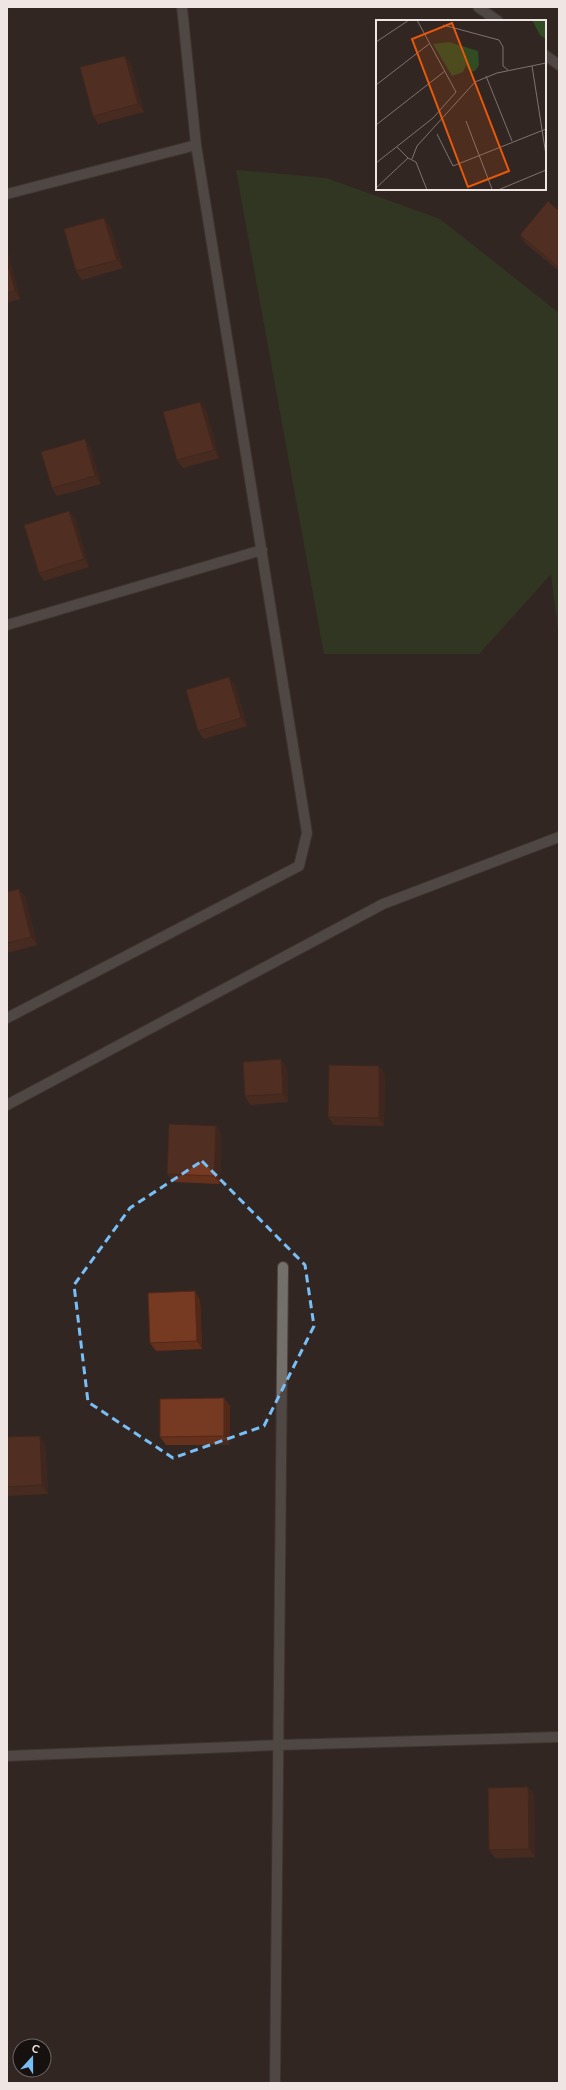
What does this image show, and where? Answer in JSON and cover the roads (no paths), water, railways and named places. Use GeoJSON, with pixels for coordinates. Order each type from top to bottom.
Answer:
{"type":"FeatureCollection","features":[{"type":"Feature","properties":{"kind":"street"},"geometry":{"type":"LineString","coordinates":[[7,1018],[299,866],[307,832],[196,145],[182,7]]}},
{"type":"Feature","properties":{"kind":"street"},"geometry":{"type":"LineString","coordinates":[[478,7],[497,20]]}},
{"type":"Feature","properties":{"kind":"street"},"geometry":{"type":"LineString","coordinates":[[546,56],[559,65]]}},
{"type":"Feature","properties":{"kind":"street"},"geometry":{"type":"LineString","coordinates":[[7,194],[196,145]]}},
{"type":"Feature","properties":{"kind":"street"},"geometry":{"type":"LineString","coordinates":[[7,625],[262,550]]}},
{"type":"Feature","properties":{"kind":"street"},"geometry":{"type":"LineString","coordinates":[[7,1105],[383,904],[559,837]]}},
{"type":"Feature","properties":{"kind":"street"},"geometry":{"type":"LineString","coordinates":[[275,2083],[283,1267]]}},
{"type":"Feature","properties":{"kind":"street"},"geometry":{"type":"LineString","coordinates":[[7,1756],[278,1745],[559,1737]]}}]}
